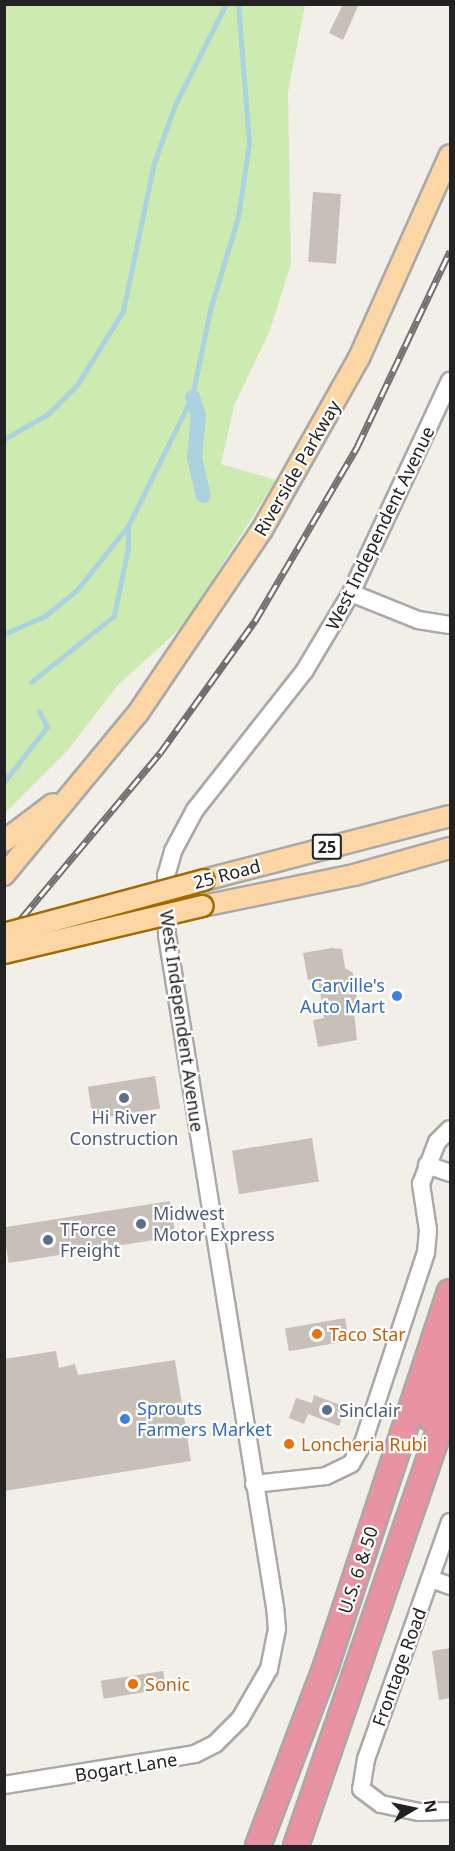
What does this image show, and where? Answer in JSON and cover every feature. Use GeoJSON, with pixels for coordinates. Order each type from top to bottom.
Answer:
{"type":"FeatureCollection","features":[{"type":"Feature","properties":{"kind":"highway","name":"U.S. 6 & 50"},"geometry":{"type":"LineString","coordinates":[[258,1846],[326,1666],[450,1292]]}},
{"type":"Feature","properties":{"kind":"highway"},"geometry":{"type":"LineString","coordinates":[[422,1480],[431,1413],[450,1347]]}},
{"type":"Feature","properties":{"kind":"highway","name":"U.S. 6 & 50"},"geometry":{"type":"LineString","coordinates":[[296,1846],[450,1398]]}},
{"type":"Feature","properties":{"kind":"main road","name":"Riverside Parkway"},"geometry":{"type":"LineString","coordinates":[[4,874],[105,758],[199,629],[314,441],[395,282],[450,155]]}},
{"type":"Feature","properties":{"kind":"main road","name":"Riverside Parkway"},"geometry":{"type":"LineString","coordinates":[[4,841],[105,758]]}},
{"type":"Feature","properties":{"kind":"main road","name":"25 Road"},"geometry":{"type":"LineString","coordinates":[[4,934],[450,816]]}},
{"type":"Feature","properties":{"kind":"main road","name":"25 Road"},"geometry":{"type":"LineString","coordinates":[[4,953],[203,906],[354,875],[450,848]]}},
{"type":"Feature","properties":{"kind":"street","name":"West Independent Avenue"},"geometry":{"type":"LineString","coordinates":[[254,1484],[167,935],[166,876],[173,851],[195,810],[305,670],[351,593],[450,381]]}},
{"type":"Feature","properties":{"kind":"street"},"geometry":{"type":"LineString","coordinates":[[351,593],[418,620],[450,625]]}},
{"type":"Feature","properties":{"kind":"street"},"geometry":{"type":"LineString","coordinates":[[254,1484],[326,1476],[351,1464],[363,1443],[418,1276],[428,1230],[421,1184],[437,1142],[450,1129]]}},
{"type":"Feature","properties":{"kind":"street"},"geometry":{"type":"LineString","coordinates":[[427,1165],[450,1173]]}},
{"type":"Feature","properties":{"kind":"street","name":"Bogart Lane"},"geometry":{"type":"LineString","coordinates":[[4,1785],[179,1759],[215,1744],[240,1719],[262,1686],[277,1629],[254,1484]]}},
{"type":"Feature","properties":{"kind":"street","name":"Frontage Road"},"geometry":{"type":"LineString","coordinates":[[450,1522],[362,1778],[363,1793],[381,1804],[419,1812],[450,1811]]}},
{"type":"Feature","properties":{"kind":"street"},"geometry":{"type":"LineString","coordinates":[[431,1579],[450,1586]]}},
{"type":"Feature","properties":{"kind":"green space"},"geometry":{"type":"Polygon","coordinates":[[[5,4],[305,5],[288,92],[291,264],[270,330],[234,406],[221,464],[276,480],[183,626],[118,685],[67,751],[5,813],[5,4]]]}},
{"type":"Feature","properties":{"kind":"building"},"geometry":{"type":"Polygon","coordinates":[[[343,4],[359,4],[343,40],[329,33],[343,4]]]}},
{"type":"Feature","properties":{"kind":"building"},"geometry":{"type":"Polygon","coordinates":[[[313,192],[341,194],[336,264],[308,262],[313,192]]]}},
{"type":"Feature","properties":{"kind":"building"},"geometry":{"type":"Polygon","coordinates":[[[331,948],[342,949],[345,968],[353,973],[359,1011],[354,1012],[357,1040],[318,1047],[313,1020],[324,1018],[318,978],[308,980],[303,953],[331,948]]]}},
{"type":"Feature","properties":{"kind":"building","name":"Hi River Construction"},"geometry":{"type":"Polygon","coordinates":[[[155,1076],[160,1109],[93,1119],[88,1087],[155,1076]]]}},
{"type":"Feature","properties":{"kind":"building"},"geometry":{"type":"Polygon","coordinates":[[[312,1138],[319,1181],[239,1194],[232,1151],[312,1138]]]}},
{"type":"Feature","properties":{"kind":"building"},"geometry":{"type":"Polygon","coordinates":[[[170,1201],[176,1237],[9,1263],[4,1227],[170,1201]]]}},
{"type":"Feature","properties":{"kind":"building","name":"Taco Star"},"geometry":{"type":"Polygon","coordinates":[[[345,1318],[349,1341],[289,1351],[285,1329],[345,1318]]]}},
{"type":"Feature","properties":{"kind":"building"},"geometry":{"type":"Polygon","coordinates":[[[56,1351],[59,1368],[75,1364],[78,1375],[175,1360],[191,1461],[4,1491],[4,1359],[56,1351]]]}},
{"type":"Feature","properties":{"kind":"building","name":"Sinclair"},"geometry":{"type":"Polygon","coordinates":[[[314,1395],[346,1407],[339,1426],[308,1414],[304,1424],[289,1418],[296,1398],[312,1403],[314,1395]]]}},
{"type":"Feature","properties":{"kind":"building"},"geometry":{"type":"Polygon","coordinates":[[[450,1648],[450,1698],[439,1700],[432,1651],[450,1648]]]}},
{"type":"Feature","properties":{"kind":"building","name":"Sonic"},"geometry":{"type":"Polygon","coordinates":[[[163,1671],[166,1689],[104,1699],[101,1681],[163,1671]]]}},
{"type":"Feature","properties":{"kind":"waterway"},"geometry":{"type":"LineString","coordinates":[[4,439],[48,414],[77,385],[123,311],[154,163],[175,105],[226,4]]}},
{"type":"Feature","properties":{"kind":"waterway"},"geometry":{"type":"LineString","coordinates":[[31,682],[114,616],[128,548],[128,526],[192,397],[210,310],[238,217],[249,143],[238,4]]}},
{"type":"Feature","properties":{"kind":"waterway"},"geometry":{"type":"LineString","coordinates":[[192,397],[198,415],[194,457],[203,495]]}},
{"type":"Feature","properties":{"kind":"waterway"},"geometry":{"type":"LineString","coordinates":[[4,634],[45,616],[77,590],[128,526]]}},
{"type":"Feature","properties":{"kind":"waterway"},"geometry":{"type":"LineString","coordinates":[[4,782],[47,727],[39,712]]}},
{"type":"Feature","properties":{"kind":"railway"},"geometry":{"type":"LineString","coordinates":[[4,939],[160,753],[255,621],[357,447],[450,251]]}},
{"type":"Feature","properties":{"kind":"place","name":"Carville's Auto Mart"},"geometry":{"type":"Point","coordinates":[397,996]}},
{"type":"Feature","properties":{"kind":"place","name":"Hi River Construction"},"geometry":{"type":"Point","coordinates":[124,1098]}},
{"type":"Feature","properties":{"kind":"place","name":"Midwest Motor Express"},"geometry":{"type":"Point","coordinates":[141,1224]}},
{"type":"Feature","properties":{"kind":"place","name":"TForce Freight"},"geometry":{"type":"Point","coordinates":[48,1240]}},
{"type":"Feature","properties":{"kind":"place","name":"Taco Star"},"geometry":{"type":"Point","coordinates":[317,1334]}},
{"type":"Feature","properties":{"kind":"place","name":"Sinclair"},"geometry":{"type":"Point","coordinates":[327,1410]}},
{"type":"Feature","properties":{"kind":"place","name":"Sprouts Farmers Market"},"geometry":{"type":"Point","coordinates":[125,1419]}},
{"type":"Feature","properties":{"kind":"place","name":"Loncheria Rubi"},"geometry":{"type":"Point","coordinates":[289,1444]}},
{"type":"Feature","properties":{"kind":"place","name":"Sonic"},"geometry":{"type":"Point","coordinates":[133,1684]}}]}
